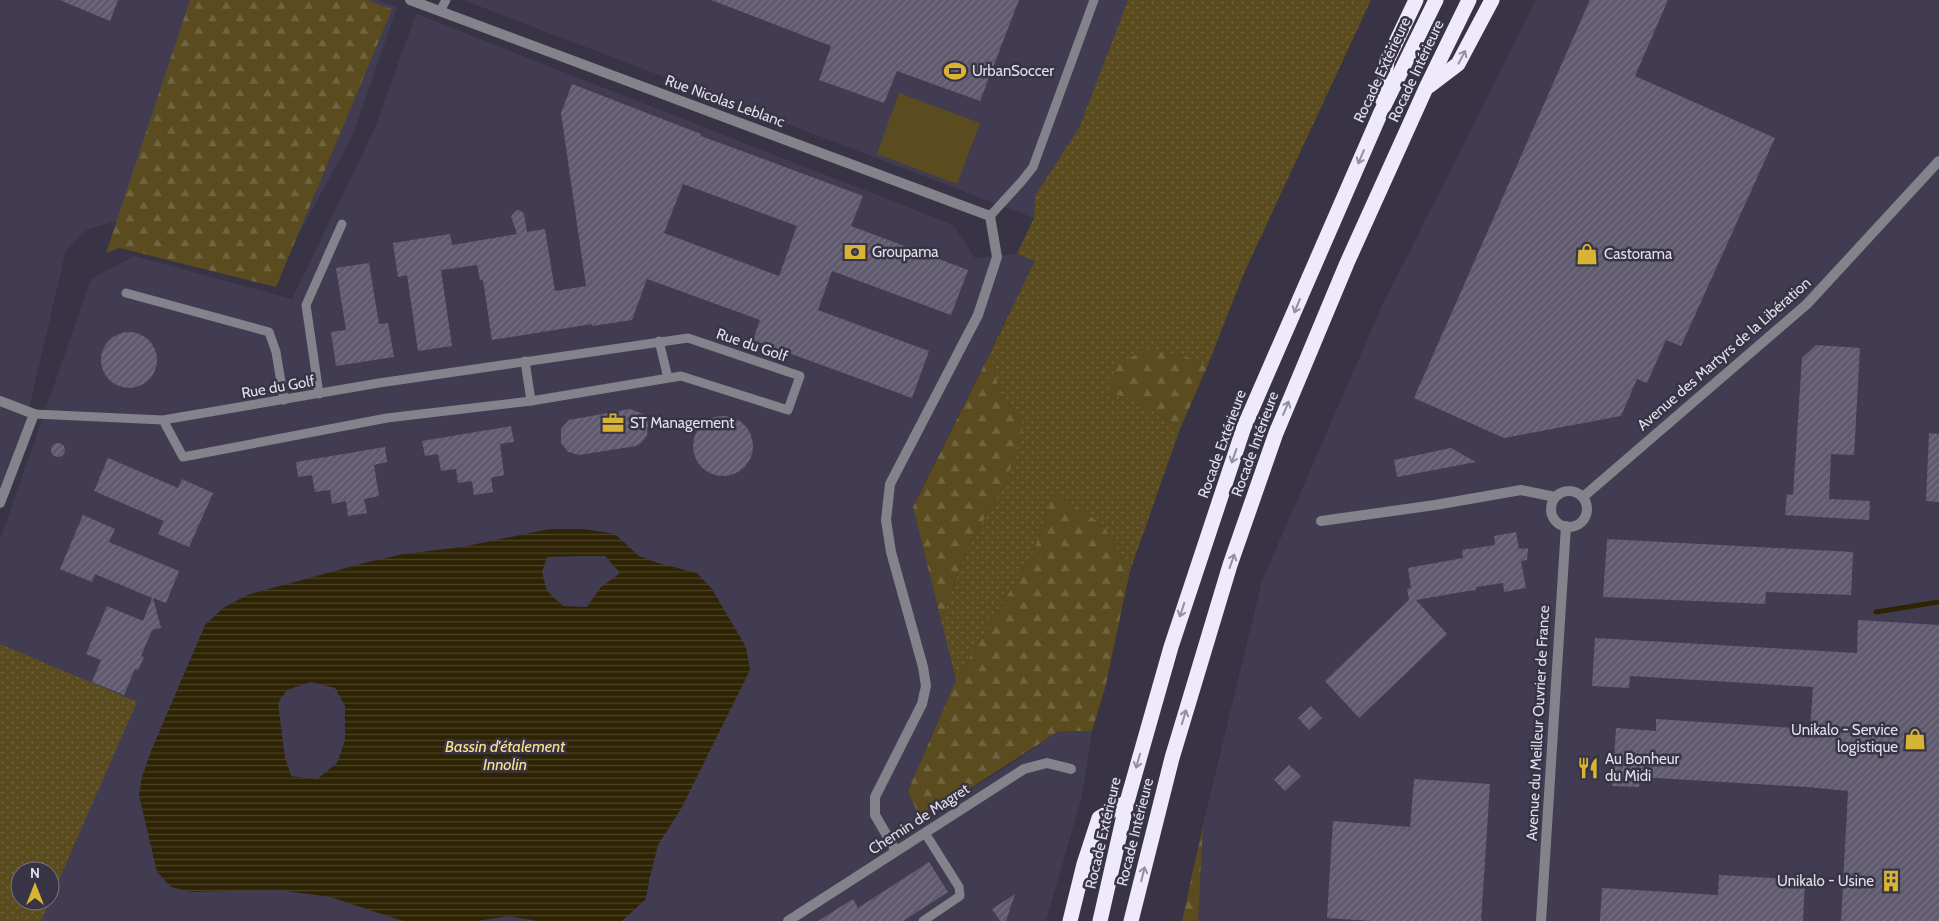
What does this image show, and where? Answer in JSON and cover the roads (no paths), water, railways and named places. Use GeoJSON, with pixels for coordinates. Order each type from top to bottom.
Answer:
{"type":"FeatureCollection","features":[{"type":"Feature","properties":{"kind":"highway"},"geometry":{"type":"LineString","coordinates":[[1381,112],[1387,61],[1416,0]]}},
{"type":"Feature","properties":{"kind":"highway","name":"Rocade Extérieure"},"geometry":{"type":"LineString","coordinates":[[1100,921],[1127,802],[1170,647],[1244,427],[1381,112],[1436,0]]}},
{"type":"Feature","properties":{"kind":"highway","name":"Rocade Intérieure"},"geometry":{"type":"LineString","coordinates":[[1131,921],[1172,758],[1230,565],[1276,433],[1347,263],[1426,88],[1469,0]]}},
{"type":"Feature","properties":{"kind":"highway"},"geometry":{"type":"LineString","coordinates":[[1426,88],[1458,64],[1492,0]]}},
{"type":"Feature","properties":{"kind":"highway"},"geometry":{"type":"LineString","coordinates":[[1070,921],[1084,864],[1099,818],[1127,802]]}},
{"type":"Feature","properties":{"kind":"street","name":"Rue Nicolas Leblanc"},"geometry":{"type":"LineString","coordinates":[[410,0],[990,216]]}},
{"type":"Feature","properties":{"kind":"street","name":"Avenue des Martyrs de la Libération"},"geometry":{"type":"LineString","coordinates":[[1583,498],[1807,304],[1939,161]]}},
{"type":"Feature","properties":{"kind":"street"},"geometry":{"type":"LineString","coordinates":[[896,851],[875,815],[875,797],[922,704],[926,686],[923,667],[890,544],[886,520],[890,484],[978,315],[997,257],[990,216]]}},
{"type":"Feature","properties":{"kind":"street"},"geometry":{"type":"LineString","coordinates":[[0,401],[34,414],[0,503]]}},
{"type":"Feature","properties":{"kind":"street"},"geometry":{"type":"LineString","coordinates":[[1321,521],[1435,505],[1521,490],[1556,497]]}},
{"type":"Feature","properties":{"kind":"street"},"geometry":{"type":"LineString","coordinates":[[1566,491],[1578,494],[1583,498],[1586,503],[1586,515],[1578,524],[1566,526],[1560,524],[1552,514],[1552,502],[1566,491]]}},
{"type":"Feature","properties":{"kind":"street","name":"Avenue du Meilleur Ouvrier de France"},"geometry":{"type":"LineString","coordinates":[[1541,921],[1566,526]]}},
{"type":"Feature","properties":{"kind":"street","name":"Chemin de Magret"},"geometry":{"type":"LineString","coordinates":[[788,921],[1024,769],[1047,763],[1071,769]]}},
{"type":"Feature","properties":{"kind":"lane"},"geometry":{"type":"LineString","coordinates":[[440,11],[446,0]]}},
{"type":"Feature","properties":{"kind":"lane"},"geometry":{"type":"LineString","coordinates":[[990,216],[1033,167],[1094,0]]}},
{"type":"Feature","properties":{"kind":"lane"},"geometry":{"type":"LineString","coordinates":[[319,394],[306,306],[342,224]]}},
{"type":"Feature","properties":{"kind":"lane"},"geometry":{"type":"LineString","coordinates":[[126,293],[269,332],[276,352],[284,400]]}},
{"type":"Feature","properties":{"kind":"lane","name":"Rue du Golf"},"geometry":{"type":"LineString","coordinates":[[34,414],[163,420],[525,361],[688,338],[800,376],[788,410],[681,376],[668,378]]}},
{"type":"Feature","properties":{"kind":"lane"},"geometry":{"type":"LineString","coordinates":[[163,420],[183,457],[387,418],[532,400],[668,378],[659,341]]}},
{"type":"Feature","properties":{"kind":"lane"},"geometry":{"type":"LineString","coordinates":[[525,361],[532,400]]}},
{"type":"Feature","properties":{"kind":"lane"},"geometry":{"type":"LineString","coordinates":[[923,921],[960,896],[959,887],[925,833]]}},
{"type":"Feature","properties":{"kind":"water","name":"Bassin d'étalement Innolin"},"geometry":{"type":"Polygon","coordinates":[[[549,529],[584,529],[615,534],[639,556],[697,573],[712,589],[746,647],[750,670],[681,809],[658,845],[646,899],[622,921],[537,921],[509,916],[477,921],[403,921],[330,897],[278,890],[191,892],[171,887],[157,872],[139,795],[142,777],[151,751],[205,625],[223,608],[247,595],[403,554],[462,547],[549,529]],[[605,556],[547,557],[542,572],[547,591],[563,606],[587,607],[600,588],[620,573],[605,556]],[[311,682],[287,690],[278,703],[285,757],[291,776],[317,779],[337,763],[345,740],[345,706],[335,688],[311,682]]]}},
{"type":"Feature","properties":{"kind":"waterway"},"geometry":{"type":"LineString","coordinates":[[1876,612],[1939,602]]}},
{"type":"Feature","properties":{"kind":"place","name":"UrbanSoccer"},"geometry":{"type":"Point","coordinates":[955,71]}},
{"type":"Feature","properties":{"kind":"place","name":"Groupama"},"geometry":{"type":"Point","coordinates":[855,252]}},
{"type":"Feature","properties":{"kind":"place","name":"Castorama"},"geometry":{"type":"Point","coordinates":[1587,254]}},
{"type":"Feature","properties":{"kind":"place","name":"ST Management"},"geometry":{"type":"Point","coordinates":[613,423]}},
{"type":"Feature","properties":{"kind":"place","name":"Unikalo - Service logistique"},"geometry":{"type":"Point","coordinates":[1915,739]}},
{"type":"Feature","properties":{"kind":"place","name":"Au Bonheur du Midi"},"geometry":{"type":"Point","coordinates":[1588,768]}},
{"type":"Feature","properties":{"kind":"place","name":"Unikalo - Usine"},"geometry":{"type":"Point","coordinates":[1891,881]}}]}
